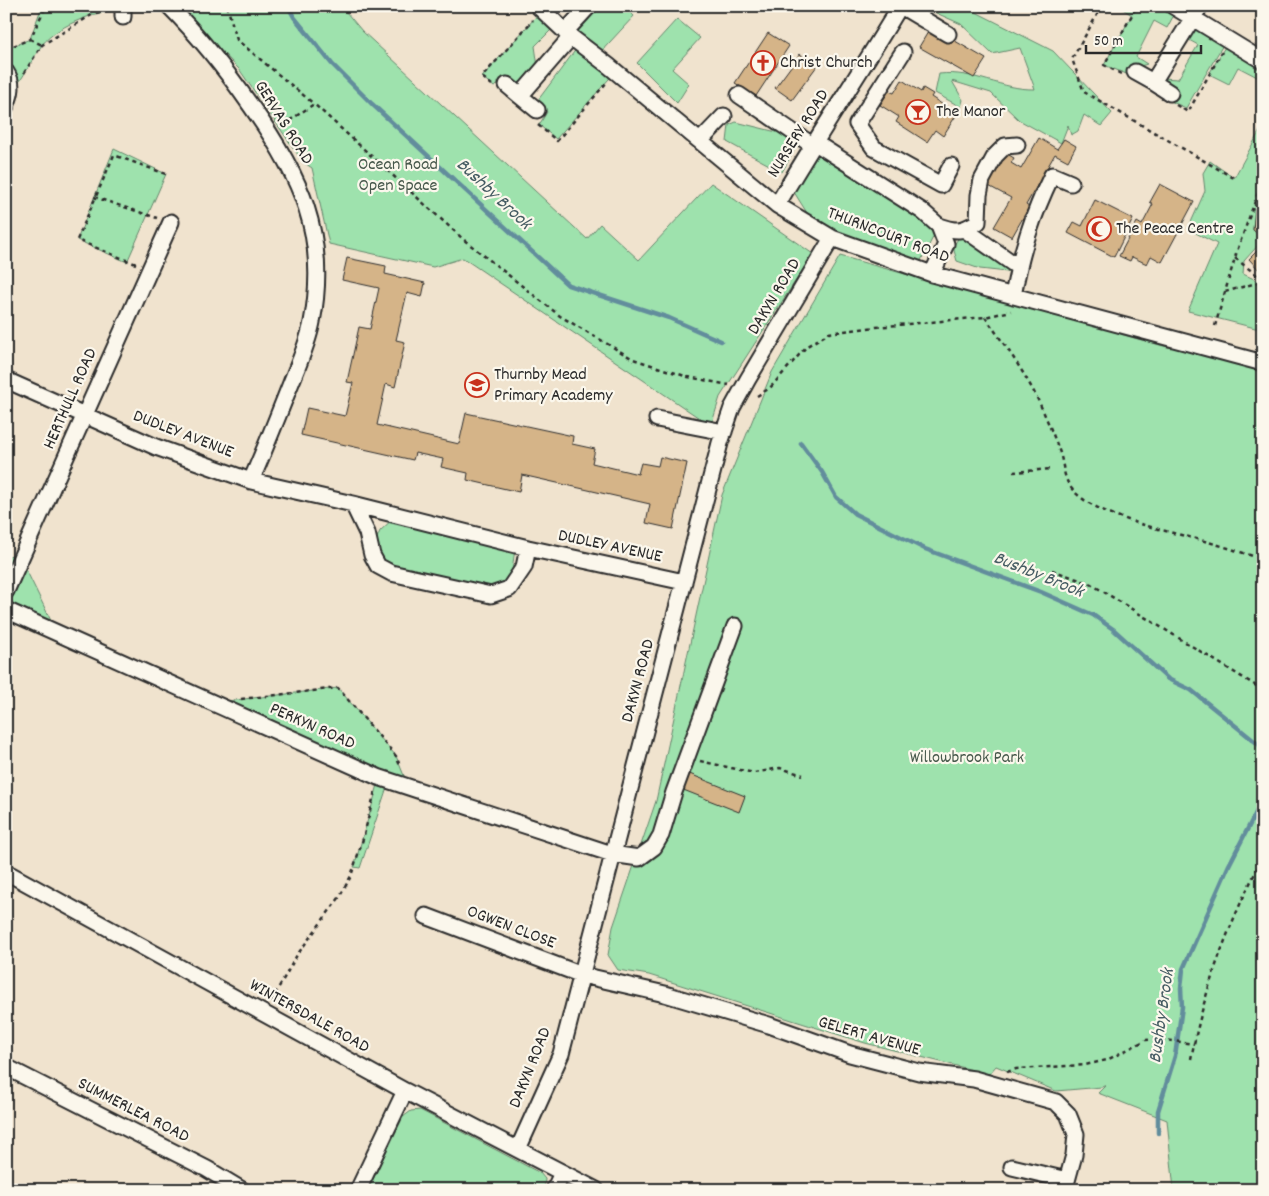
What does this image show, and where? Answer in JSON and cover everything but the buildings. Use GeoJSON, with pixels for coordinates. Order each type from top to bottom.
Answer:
{"type":"FeatureCollection","features":[{"type":"Feature","properties":{"kind":"street","name":"GERVAS ROAD"},"geometry":{"type":"LineString","coordinates":[[169,6],[224,67],[270,132],[298,183],[306,203],[315,244],[317,284],[314,313],[307,341],[251,481]]}},
{"type":"Feature","properties":{"kind":"street","name":"THURNCOURT ROAD"},"geometry":{"type":"LineString","coordinates":[[538,6],[568,34],[610,66],[777,205],[832,238],[1013,304],[1263,363]]}},
{"type":"Feature","properties":{"kind":"street"},"geometry":{"type":"LineString","coordinates":[[520,96],[589,6]]}},
{"type":"Feature","properties":{"kind":"street"},"geometry":{"type":"LineString","coordinates":[[900,6],[948,34]]}},
{"type":"Feature","properties":{"kind":"street","name":"NURSERY ROAD"},"geometry":{"type":"LineString","coordinates":[[777,205],[813,144],[863,69],[900,6]]}},
{"type":"Feature","properties":{"kind":"street"},"geometry":{"type":"LineString","coordinates":[[1173,6],[1196,12],[1263,61]]}},
{"type":"Feature","properties":{"kind":"street"},"geometry":{"type":"LineString","coordinates":[[1153,82],[1196,12]]}},
{"type":"Feature","properties":{"kind":"street"},"geometry":{"type":"LineString","coordinates":[[903,52],[857,124],[874,148],[941,185],[951,166]]}},
{"type":"Feature","properties":{"kind":"street"},"geometry":{"type":"LineString","coordinates":[[6,72],[10,77],[12,91],[6,106]]}},
{"type":"Feature","properties":{"kind":"street"},"geometry":{"type":"LineString","coordinates":[[1135,72],[1170,93]]}},
{"type":"Feature","properties":{"kind":"street"},"geometry":{"type":"LineString","coordinates":[[507,85],[537,110]]}},
{"type":"Feature","properties":{"kind":"street"},"geometry":{"type":"LineString","coordinates":[[739,95],[813,144],[922,210],[939,226],[946,244],[932,274]]}},
{"type":"Feature","properties":{"kind":"street"},"geometry":{"type":"LineString","coordinates":[[700,141],[724,116]]}},
{"type":"Feature","properties":{"kind":"street"},"geometry":{"type":"LineString","coordinates":[[939,226],[955,231],[978,222],[979,195],[982,180],[995,156],[1005,146],[1017,145]]}},
{"type":"Feature","properties":{"kind":"street"},"geometry":{"type":"LineString","coordinates":[[1013,304],[1018,267],[1029,230],[1052,175],[1071,183]]}},
{"type":"Feature","properties":{"kind":"street","name":"HERTHULL ROAD"},"geometry":{"type":"LineString","coordinates":[[6,591],[171,222]]}},
{"type":"Feature","properties":{"kind":"street"},"geometry":{"type":"LineString","coordinates":[[964,229],[1018,267]]}},
{"type":"Feature","properties":{"kind":"street","name":"DAKYN ROAD"},"geometry":{"type":"LineString","coordinates":[[518,1149],[560,1054],[684,582],[732,408],[762,354],[832,238]]}},
{"type":"Feature","properties":{"kind":"street","name":"DUDLEY AVENUE"},"geometry":{"type":"LineString","coordinates":[[6,380],[156,447],[251,481],[353,504],[528,548],[684,582]]}},
{"type":"Feature","properties":{"kind":"street"},"geometry":{"type":"LineString","coordinates":[[657,418],[724,432]]}},
{"type":"Feature","properties":{"kind":"street"},"geometry":{"type":"LineString","coordinates":[[353,504],[367,532],[372,555],[378,566],[392,573],[491,595],[509,589],[524,567],[528,548]]}},
{"type":"Feature","properties":{"kind":"street","name":"PERKYN ROAD"},"geometry":{"type":"LineString","coordinates":[[6,610],[378,777],[612,854],[639,858],[654,847],[661,835],[686,758],[735,626]]}},
{"type":"Feature","properties":{"kind":"street","name":"WINTERSDALE ROAD"},"geometry":{"type":"LineString","coordinates":[[6,872],[404,1091],[596,1190]]}},
{"type":"Feature","properties":{"kind":"street","name":"OGWEN CLOSE"},"geometry":{"type":"LineString","coordinates":[[426,916],[582,975]]}},
{"type":"Feature","properties":{"kind":"street","name":"GELERT AVENUE"},"geometry":{"type":"LineString","coordinates":[[582,975],[665,994],[769,1025],[850,1054],[919,1072],[974,1079],[1056,1102],[1068,1114],[1076,1134],[1074,1155],[1066,1184],[1012,1167]]}},
{"type":"Feature","properties":{"kind":"street","name":"SUMMERLEA ROAD"},"geometry":{"type":"LineString","coordinates":[[6,1067],[207,1169],[242,1190]]}},
{"type":"Feature","properties":{"kind":"street"},"geometry":{"type":"LineString","coordinates":[[358,1190],[404,1091]]}},
{"type":"Feature","properties":{"kind":"street"},"geometry":{"type":"LineString","coordinates":[[554,1190],[562,1173]]}},
{"type":"Feature","properties":{"kind":"path"},"geometry":{"type":"LineString","coordinates":[[6,49],[30,39],[46,6]]}},
{"type":"Feature","properties":{"kind":"path"},"geometry":{"type":"LineString","coordinates":[[227,6],[236,40],[314,104],[463,239],[560,316],[633,359],[688,377],[728,384],[745,384]]}},
{"type":"Feature","properties":{"kind":"path"},"geometry":{"type":"LineString","coordinates":[[1102,6],[1072,59],[1084,92],[1234,178]]}},
{"type":"Feature","properties":{"kind":"path"},"geometry":{"type":"LineString","coordinates":[[12,91],[42,45],[95,12],[123,10]]}},
{"type":"Feature","properties":{"kind":"path"},"geometry":{"type":"LineString","coordinates":[[30,39],[42,45]]}},
{"type":"Feature","properties":{"kind":"path"},"geometry":{"type":"LineString","coordinates":[[270,132],[314,104]]}},
{"type":"Feature","properties":{"kind":"path"},"geometry":{"type":"LineString","coordinates":[[149,270],[77,240],[94,197],[114,155],[166,174]]}},
{"type":"Feature","properties":{"kind":"path"},"geometry":{"type":"LineString","coordinates":[[1215,326],[1235,258],[1263,179]]}},
{"type":"Feature","properties":{"kind":"path"},"geometry":{"type":"LineString","coordinates":[[94,197],[171,222]]}},
{"type":"Feature","properties":{"kind":"path"},"geometry":{"type":"LineString","coordinates":[[1253,204],[1263,210]]}},
{"type":"Feature","properties":{"kind":"path"},"geometry":{"type":"LineString","coordinates":[[1235,258],[1263,281]]}},
{"type":"Feature","properties":{"kind":"path"},"geometry":{"type":"LineString","coordinates":[[1225,292],[1263,281]]}},
{"type":"Feature","properties":{"kind":"path"},"geometry":{"type":"LineString","coordinates":[[757,396],[770,388],[807,346],[829,334],[876,327],[985,317],[1013,304]]}},
{"type":"Feature","properties":{"kind":"path"},"geometry":{"type":"LineString","coordinates":[[985,317],[1024,373],[1039,401],[1060,455],[1067,482],[1073,491],[1087,502],[1110,514],[1263,559]]}},
{"type":"Feature","properties":{"kind":"path"},"geometry":{"type":"LineString","coordinates":[[1013,472],[1052,469]]}},
{"type":"Feature","properties":{"kind":"path"},"geometry":{"type":"LineString","coordinates":[[1052,570],[1091,584],[1263,690]]}},
{"type":"Feature","properties":{"kind":"path"},"geometry":{"type":"LineString","coordinates":[[239,699],[338,688],[396,756],[403,774]]}},
{"type":"Feature","properties":{"kind":"path"},"geometry":{"type":"LineString","coordinates":[[686,758],[754,772],[780,768],[803,775]]}},
{"type":"Feature","properties":{"kind":"path"},"geometry":{"type":"LineString","coordinates":[[264,1014],[297,955],[339,898],[351,876],[363,839],[378,777]]}},
{"type":"Feature","properties":{"kind":"path"},"geometry":{"type":"LineString","coordinates":[[1191,1059],[1197,1028],[1224,945],[1234,918],[1263,858]]}},
{"type":"Feature","properties":{"kind":"path"},"geometry":{"type":"LineString","coordinates":[[988,1083],[1003,1073],[1016,1069],[1085,1065],[1107,1060],[1146,1040],[1159,1039],[1194,1044]]}},
{"type":"Feature","properties":{"kind":"green space"},"geometry":{"type":"Polygon","coordinates":[[[42,6],[130,6],[95,14],[59,30],[42,45],[21,80],[12,91],[6,72],[6,49],[30,39],[42,6]]]}},
{"type":"Feature","properties":{"kind":"green space","name":"Ocean Road Open Space"},"geometry":{"type":"Polygon","coordinates":[[[177,6],[341,6],[362,31],[587,239],[600,224],[639,260],[711,183],[813,254],[720,397],[711,426],[463,258],[433,267],[329,244],[312,168],[303,162],[239,69],[177,6]]]}},
{"type":"Feature","properties":{"kind":"green space"},"geometry":{"type":"Polygon","coordinates":[[[598,6],[624,6],[634,16],[597,56],[616,71],[556,139],[539,125],[547,112],[538,100],[580,44],[571,37],[598,6]]]}},
{"type":"Feature","properties":{"kind":"green space"},"geometry":{"type":"Polygon","coordinates":[[[925,6],[964,6],[1053,51],[1112,113],[1101,126],[1084,115],[1078,131],[1071,135],[1068,125],[1061,143],[1019,120],[991,93],[952,81],[963,100],[961,107],[935,93],[939,74],[964,75],[1011,87],[1035,89],[1020,48],[992,54],[961,24],[925,8],[925,6]]]}},
{"type":"Feature","properties":{"kind":"green space"},"geometry":{"type":"Polygon","coordinates":[[[1118,6],[1173,6],[1177,9],[1167,28],[1154,21],[1136,57],[1147,64],[1131,69],[1129,75],[1104,65],[1132,15],[1118,6]]]}},
{"type":"Feature","properties":{"kind":"green space"},"geometry":{"type":"Polygon","coordinates":[[[542,10],[557,24],[535,46],[539,74],[513,85],[503,82],[494,87],[482,77],[542,10]]]}},
{"type":"Feature","properties":{"kind":"green space"},"geometry":{"type":"Polygon","coordinates":[[[677,19],[700,38],[672,69],[689,84],[677,103],[637,63],[677,19]]]}},
{"type":"Feature","properties":{"kind":"green space"},"geometry":{"type":"Polygon","coordinates":[[[1199,21],[1227,38],[1186,108],[1170,101],[1175,92],[1162,78],[1178,79],[1198,45],[1189,40],[1199,21]]]}},
{"type":"Feature","properties":{"kind":"green space"},"geometry":{"type":"Polygon","coordinates":[[[1229,40],[1263,62],[1263,80],[1238,67],[1229,84],[1209,74],[1229,40]]]}},
{"type":"Feature","properties":{"kind":"green space"},"geometry":{"type":"Polygon","coordinates":[[[736,122],[801,138],[782,172],[727,142],[729,125],[736,122]]]}},
{"type":"Feature","properties":{"kind":"green space"},"geometry":{"type":"Polygon","coordinates":[[[1263,125],[1263,200],[1257,198],[1253,229],[1262,241],[1244,261],[1243,274],[1263,283],[1263,330],[1188,311],[1217,244],[1188,229],[1205,191],[1203,173],[1210,161],[1234,178],[1263,125]]]}},
{"type":"Feature","properties":{"kind":"green space"},"geometry":{"type":"Polygon","coordinates":[[[814,142],[939,226],[918,266],[817,229],[789,184],[814,142]]]}},
{"type":"Feature","properties":{"kind":"green space"},"geometry":{"type":"Polygon","coordinates":[[[114,149],[166,174],[127,262],[77,240],[114,149]]]}},
{"type":"Feature","properties":{"kind":"green space"},"geometry":{"type":"Polygon","coordinates":[[[968,232],[1015,265],[1007,272],[980,269],[957,261],[953,247],[959,237],[968,232]]]}},
{"type":"Feature","properties":{"kind":"green space","name":"Willowbrook Park"},"geometry":{"type":"Polygon","coordinates":[[[840,256],[1056,316],[1067,311],[1120,330],[1120,334],[1171,348],[1171,344],[1263,367],[1263,1190],[1174,1190],[1167,1120],[1098,1093],[1106,1085],[1102,1087],[1056,1091],[996,1066],[989,1074],[865,1043],[649,975],[618,970],[608,955],[613,927],[656,801],[722,495],[772,372],[840,256]]]}},
{"type":"Feature","properties":{"kind":"green space"},"geometry":{"type":"Polygon","coordinates":[[[395,517],[516,545],[511,573],[504,582],[488,589],[391,567],[383,561],[376,540],[380,531],[395,517]]]}},
{"type":"Feature","properties":{"kind":"green space"},"geometry":{"type":"Polygon","coordinates":[[[18,553],[55,629],[6,605],[6,557],[18,553]]]}},
{"type":"Feature","properties":{"kind":"green space"},"geometry":{"type":"Polygon","coordinates":[[[338,688],[396,756],[407,783],[210,703],[338,688]]]}},
{"type":"Feature","properties":{"kind":"green space"},"geometry":{"type":"Polygon","coordinates":[[[380,778],[389,781],[360,868],[354,867],[380,778]]]}},
{"type":"Feature","properties":{"kind":"green space"},"geometry":{"type":"Polygon","coordinates":[[[420,1110],[540,1173],[545,1179],[544,1190],[368,1190],[403,1117],[411,1111],[420,1110]]]}},
{"type":"Feature","properties":{"kind":"waterway","name":"Bushby Brook"},"geometry":{"type":"LineString","coordinates":[[288,6],[294,17],[332,64],[372,104],[568,285],[669,318],[721,341]]}},
{"type":"Feature","properties":{"kind":"waterway","name":"Bushby Brook"},"geometry":{"type":"LineString","coordinates":[[801,443],[822,472],[836,497],[855,514],[925,549],[1041,592],[1093,615],[1113,629],[1168,679],[1191,690],[1263,748]]}},
{"type":"Feature","properties":{"kind":"waterway","name":"Bushby Brook"},"geometry":{"type":"LineString","coordinates":[[1158,1133],[1158,1111],[1175,1056],[1182,1007],[1183,969],[1229,865],[1263,799]]}},
{"type":"Feature","properties":{"kind":"place","name":"Christ Church"},"geometry":{"type":"Point","coordinates":[763,63]}},
{"type":"Feature","properties":{"kind":"place","name":"The Manor"},"geometry":{"type":"Point","coordinates":[918,112]}},
{"type":"Feature","properties":{"kind":"place","name":"The Peace Centre"},"geometry":{"type":"Point","coordinates":[1099,229]}},
{"type":"Feature","properties":{"kind":"place","name":"Thurnby Mead Primary Academy"},"geometry":{"type":"Point","coordinates":[477,385]}}]}
